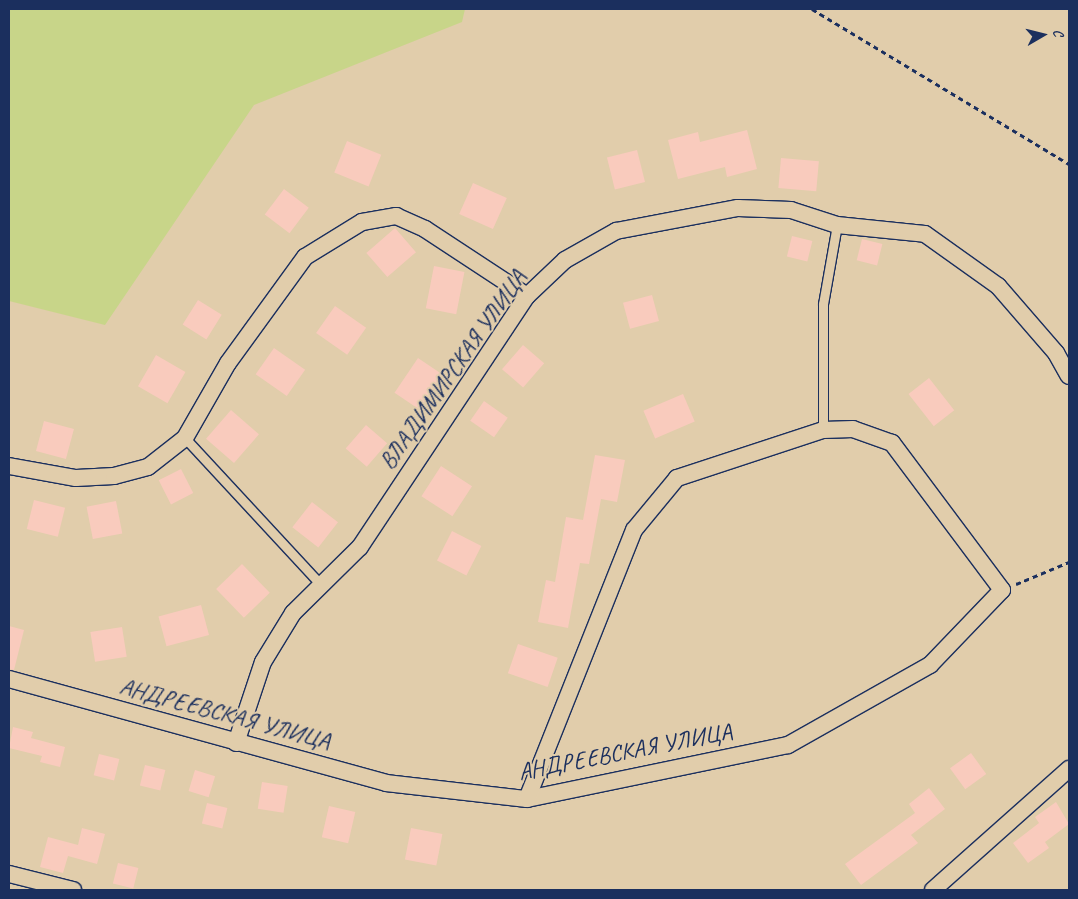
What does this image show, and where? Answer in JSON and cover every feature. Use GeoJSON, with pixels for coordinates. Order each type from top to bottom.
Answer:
{"type":"FeatureCollection","features":[{"type":"Feature","properties":{"kind":"street","name":"ВЛАДИМИРСКАЯ УЛИЦА"},"geometry":{"type":"LineString","coordinates":[[236,743],[262,662],[293,613],[360,547],[527,296],[564,260],[616,231],[738,208],[791,210],[837,225],[925,234],[998,286],[1056,353],[1069,376]]}},
{"type":"Feature","properties":{"kind":"street"},"geometry":{"type":"LineString","coordinates":[[10,472],[76,478],[114,476],[148,467],[185,438],[228,363],[305,257],[362,222],[396,216],[425,229],[527,296]]}},
{"type":"Feature","properties":{"kind":"street"},"geometry":{"type":"LineString","coordinates":[[528,799],[634,530],[677,478],[823,430],[853,429],[892,443],[1002,590]]}},
{"type":"Feature","properties":{"kind":"street","name":"АНДРЕЕВСКАЯ УЛИЦА"},"geometry":{"type":"LineString","coordinates":[[9,679],[386,783],[528,799],[788,746],[930,665],[1002,590]]}},
{"type":"Feature","properties":{"kind":"street"},"geometry":{"type":"LineString","coordinates":[[934,890],[1069,769]]}},
{"type":"Feature","properties":{"kind":"street"},"geometry":{"type":"LineString","coordinates":[[9,874],[73,890]]}},
{"type":"Feature","properties":{"kind":"lane"},"geometry":{"type":"LineString","coordinates":[[823,430],[823,304],[837,225]]}},
{"type":"Feature","properties":{"kind":"lane"},"geometry":{"type":"LineString","coordinates":[[185,438],[322,586]]}},
{"type":"Feature","properties":{"kind":"path"},"geometry":{"type":"LineString","coordinates":[[812,9],[1069,164]]}},
{"type":"Feature","properties":{"kind":"path"},"geometry":{"type":"LineString","coordinates":[[1002,590],[1064,564],[1069,560]]}},
{"type":"Feature","properties":{"kind":"green space"},"geometry":{"type":"Polygon","coordinates":[[[9,9],[465,9],[462,22],[254,105],[105,325],[9,301],[9,9]]]}},
{"type":"Feature","properties":{"kind":"building"},"geometry":{"type":"Polygon","coordinates":[[[747,130],[757,169],[727,177],[725,167],[678,179],[668,140],[698,132],[700,142],[747,130]]]}},
{"type":"Feature","properties":{"kind":"building"},"geometry":{"type":"Polygon","coordinates":[[[347,141],[381,155],[369,186],[334,173],[347,141]]]}},
{"type":"Feature","properties":{"kind":"building"},"geometry":{"type":"Polygon","coordinates":[[[637,150],[645,182],[615,190],[607,157],[637,150]]]}},
{"type":"Feature","properties":{"kind":"building"},"geometry":{"type":"Polygon","coordinates":[[[781,158],[819,161],[816,191],[778,188],[781,158]]]}},
{"type":"Feature","properties":{"kind":"building"},"geometry":{"type":"Polygon","coordinates":[[[473,183],[507,198],[493,229],[459,214],[473,183]]]}},
{"type":"Feature","properties":{"kind":"building"},"geometry":{"type":"Polygon","coordinates":[[[284,189],[309,208],[289,233],[265,215],[284,189]]]}},
{"type":"Feature","properties":{"kind":"building"},"geometry":{"type":"Polygon","coordinates":[[[395,228],[416,252],[387,277],[366,253],[395,228]]]}},
{"type":"Feature","properties":{"kind":"building"},"geometry":{"type":"Polygon","coordinates":[[[792,236],[812,241],[807,261],[787,256],[792,236]]]}},
{"type":"Feature","properties":{"kind":"building"},"geometry":{"type":"Polygon","coordinates":[[[862,239],[882,244],[877,265],[857,260],[862,239]]]}},
{"type":"Feature","properties":{"kind":"building"},"geometry":{"type":"Polygon","coordinates":[[[434,266],[464,272],[456,314],[426,308],[434,266]]]}},
{"type":"Feature","properties":{"kind":"building"},"geometry":{"type":"Polygon","coordinates":[[[652,295],[659,321],[630,329],[623,303],[652,295]]]}},
{"type":"Feature","properties":{"kind":"building"},"geometry":{"type":"Polygon","coordinates":[[[198,300],[222,315],[206,339],[183,325],[198,300]]]}},
{"type":"Feature","properties":{"kind":"building"},"geometry":{"type":"Polygon","coordinates":[[[335,306],[366,328],[347,355],[316,333],[335,306]]]}},
{"type":"Feature","properties":{"kind":"building"},"geometry":{"type":"Polygon","coordinates":[[[523,345],[544,363],[523,388],[502,369],[523,345]]]}},
{"type":"Feature","properties":{"kind":"building"},"geometry":{"type":"Polygon","coordinates":[[[274,348],[305,370],[287,396],[256,374],[274,348]]]}},
{"type":"Feature","properties":{"kind":"building"},"geometry":{"type":"Polygon","coordinates":[[[156,355],[185,372],[167,403],[138,386],[156,355]]]}},
{"type":"Feature","properties":{"kind":"building"},"geometry":{"type":"Polygon","coordinates":[[[418,358],[443,375],[419,410],[395,393],[418,358]]]}},
{"type":"Feature","properties":{"kind":"building"},"geometry":{"type":"Polygon","coordinates":[[[929,378],[954,410],[934,426],[909,394],[929,378]]]}},
{"type":"Feature","properties":{"kind":"building"},"geometry":{"type":"Polygon","coordinates":[[[683,394],[695,422],[655,438],[643,411],[683,394]]]}},
{"type":"Feature","properties":{"kind":"building"},"geometry":{"type":"Polygon","coordinates":[[[484,401],[508,418],[494,437],[470,421],[484,401]]]}},
{"type":"Feature","properties":{"kind":"building"},"geometry":{"type":"Polygon","coordinates":[[[231,410],[259,434],[234,463],[206,439],[231,410]]]}},
{"type":"Feature","properties":{"kind":"building"},"geometry":{"type":"Polygon","coordinates":[[[44,421],[74,429],[66,459],[36,451],[44,421]]]}},
{"type":"Feature","properties":{"kind":"building"},"geometry":{"type":"Polygon","coordinates":[[[366,425],[387,443],[367,467],[346,448],[366,425]]]}},
{"type":"Feature","properties":{"kind":"building"},"geometry":{"type":"Polygon","coordinates":[[[595,455],[625,460],[617,502],[601,499],[589,564],[580,563],[568,628],[538,622],[546,580],[555,582],[566,517],[583,520],[595,455]]]}},
{"type":"Feature","properties":{"kind":"building"},"geometry":{"type":"Polygon","coordinates":[[[441,466],[472,486],[452,516],[421,496],[441,466]]]}},
{"type":"Feature","properties":{"kind":"building"},"geometry":{"type":"Polygon","coordinates":[[[181,469],[193,493],[171,504],[159,480],[181,469]]]}},
{"type":"Feature","properties":{"kind":"building"},"geometry":{"type":"Polygon","coordinates":[[[34,500],[65,508],[58,537],[27,529],[34,500]]]}},
{"type":"Feature","properties":{"kind":"building"},"geometry":{"type":"Polygon","coordinates":[[[116,501],[122,533],[93,539],[87,507],[116,501]]]}},
{"type":"Feature","properties":{"kind":"building"},"geometry":{"type":"Polygon","coordinates":[[[312,502],[338,522],[318,548],[292,527],[312,502]]]}},
{"type":"Feature","properties":{"kind":"building"},"geometry":{"type":"Polygon","coordinates":[[[452,531],[481,546],[466,575],[437,560],[452,531]]]}},
{"type":"Feature","properties":{"kind":"building"},"geometry":{"type":"Polygon","coordinates":[[[242,564],[270,593],[244,618],[216,589],[242,564]]]}},
{"type":"Feature","properties":{"kind":"building"},"geometry":{"type":"Polygon","coordinates":[[[201,605],[209,635],[167,646],[158,616],[201,605]]]}},
{"type":"Feature","properties":{"kind":"building"},"geometry":{"type":"Polygon","coordinates":[[[9,626],[24,630],[14,670],[9,669],[9,626]]]}},
{"type":"Feature","properties":{"kind":"building"},"geometry":{"type":"Polygon","coordinates":[[[122,627],[127,657],[95,662],[90,632],[122,627]]]}},
{"type":"Feature","properties":{"kind":"building"},"geometry":{"type":"Polygon","coordinates":[[[518,644],[558,658],[548,687],[508,673],[518,644]]]}},
{"type":"Feature","properties":{"kind":"building"},"geometry":{"type":"Polygon","coordinates":[[[13,727],[33,732],[31,738],[65,747],[60,767],[40,762],[42,756],[9,748],[13,727]]]}},
{"type":"Feature","properties":{"kind":"building"},"geometry":{"type":"Polygon","coordinates":[[[971,753],[986,774],[965,789],[950,768],[971,753]]]}},
{"type":"Feature","properties":{"kind":"building"},"geometry":{"type":"Polygon","coordinates":[[[99,754],[119,759],[114,780],[94,775],[99,754]]]}},
{"type":"Feature","properties":{"kind":"building"},"geometry":{"type":"Polygon","coordinates":[[[145,765],[165,770],[160,790],[140,785],[145,765]]]}},
{"type":"Feature","properties":{"kind":"building"},"geometry":{"type":"Polygon","coordinates":[[[195,770],[215,776],[209,797],[189,791],[195,770]]]}},
{"type":"Feature","properties":{"kind":"building"},"geometry":{"type":"Polygon","coordinates":[[[262,782],[288,786],[283,813],[258,809],[262,782]]]}},
{"type":"Feature","properties":{"kind":"building"},"geometry":{"type":"Polygon","coordinates":[[[929,788],[945,809],[911,835],[918,843],[861,885],[845,864],[915,813],[909,804],[929,788]]]}},
{"type":"Feature","properties":{"kind":"building"},"geometry":{"type":"Polygon","coordinates":[[[1056,802],[1069,824],[1045,842],[1049,848],[1028,863],[1013,843],[1039,823],[1035,817],[1056,802]]]}},
{"type":"Feature","properties":{"kind":"building"},"geometry":{"type":"Polygon","coordinates":[[[207,803],[227,808],[222,828],[202,823],[207,803]]]}},
{"type":"Feature","properties":{"kind":"building"},"geometry":{"type":"Polygon","coordinates":[[[329,806],[355,812],[348,843],[322,837],[329,806]]]}},
{"type":"Feature","properties":{"kind":"building"},"geometry":{"type":"Polygon","coordinates":[[[82,828],[105,834],[97,864],[68,856],[63,873],[40,867],[48,837],[78,845],[82,828]]]}},
{"type":"Feature","properties":{"kind":"building"},"geometry":{"type":"Polygon","coordinates":[[[411,828],[442,834],[436,866],[405,859],[411,828]]]}},
{"type":"Feature","properties":{"kind":"building"},"geometry":{"type":"Polygon","coordinates":[[[118,863],[138,868],[133,888],[113,883],[118,863]]]}}]}
